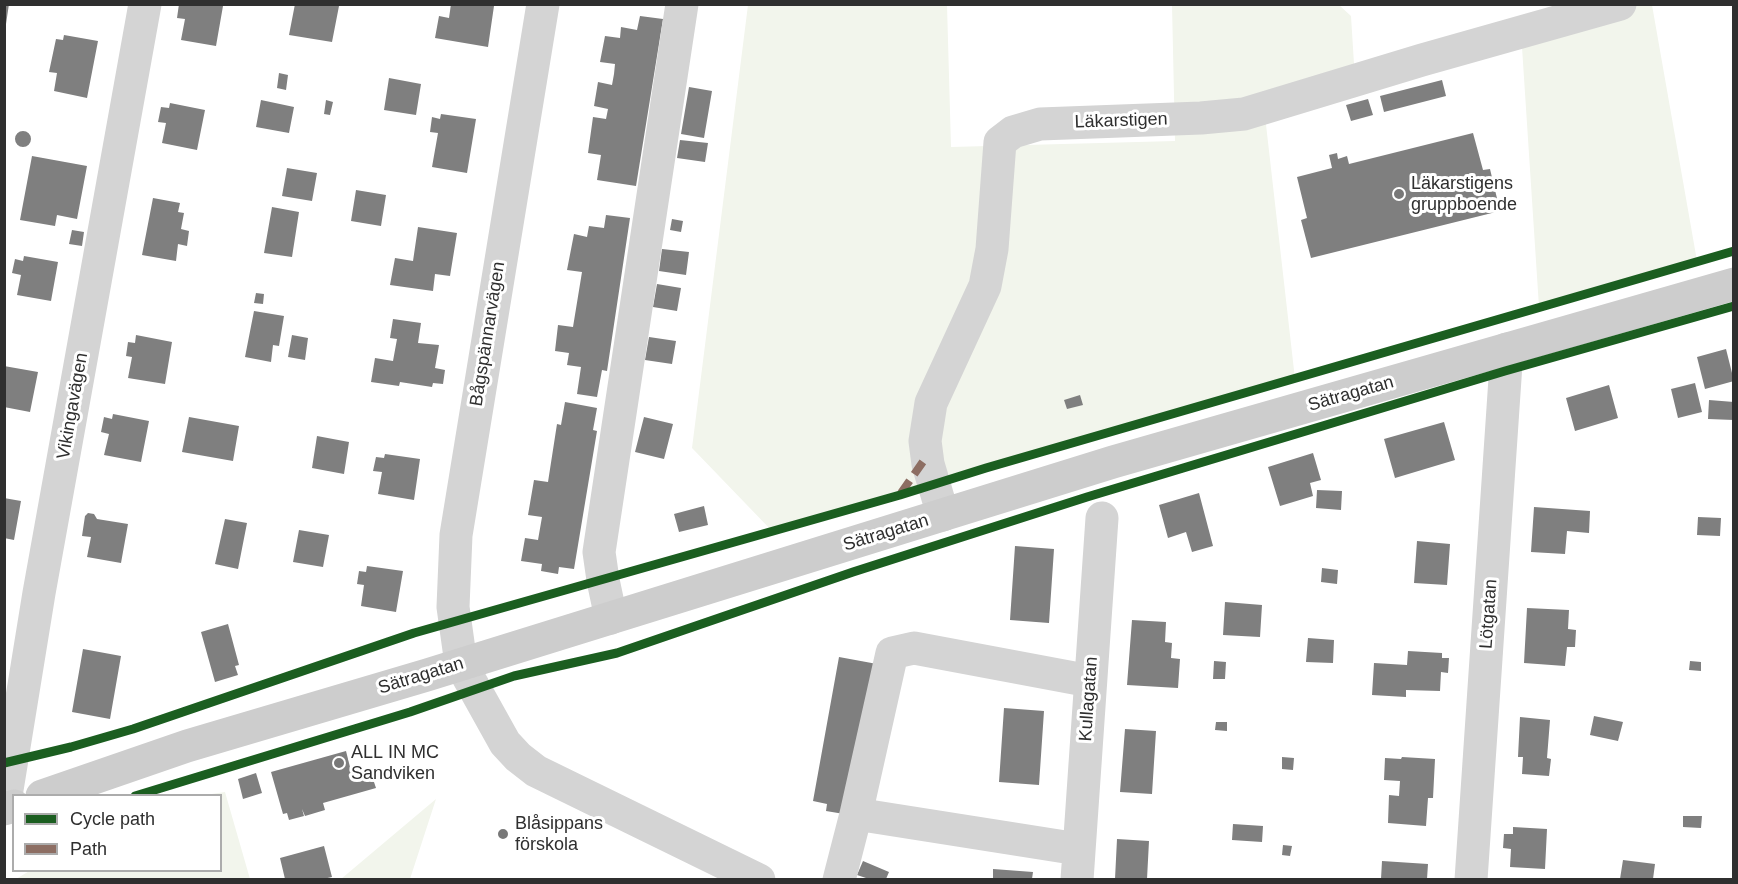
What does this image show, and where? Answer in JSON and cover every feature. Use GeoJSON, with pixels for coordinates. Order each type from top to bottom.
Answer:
{"type":"FeatureCollection","features":[{"type":"Feature","properties":{"kind":"street","name":"Vikingavägen"},"geometry":{"type":"LineString","coordinates":[[4,808],[39,593],[145,4]]}},
{"type":"Feature","properties":{"kind":"street","name":"Bågspännarvägen"},"geometry":{"type":"LineString","coordinates":[[461,664],[453,607],[456,535],[543,4]]}},
{"type":"Feature","properties":{"kind":"street"},"geometry":{"type":"LineString","coordinates":[[611,618],[599,552],[682,4]]}},
{"type":"Feature","properties":{"kind":"street","name":"Läkarstigen"},"geometry":{"type":"LineString","coordinates":[[943,515],[928,464],[925,441],[931,403],[985,286],[992,249],[1000,142],[1013,132],[1040,124],[1201,118],[1244,114],[1422,60],[1620,4]]}},
{"type":"Feature","properties":{"kind":"street","name":"Sätragatan"},"geometry":{"type":"LineString","coordinates":[[45,794],[159,755],[1113,462],[1734,284]]}},
{"type":"Feature","properties":{"kind":"street","name":"Lötgatan"},"geometry":{"type":"LineString","coordinates":[[1471,879],[1507,349]]}},
{"type":"Feature","properties":{"kind":"street","name":"Kullagatan"},"geometry":{"type":"LineString","coordinates":[[1077,864],[1102,518]]}},
{"type":"Feature","properties":{"kind":"street"},"geometry":{"type":"LineString","coordinates":[[839,879],[892,653],[914,648],[1090,681]]}},
{"type":"Feature","properties":{"kind":"street"},"geometry":{"type":"LineString","coordinates":[[461,664],[505,743],[536,771],[751,878]]}},
{"type":"Feature","properties":{"kind":"street"},"geometry":{"type":"LineString","coordinates":[[856,814],[1077,864]]}},
{"type":"Feature","properties":{"kind":"shaded area"},"geometry":{"type":"Polygon","coordinates":[[[748,5],[947,5],[951,147],[1175,141],[1172,5],[1339,5],[1351,16],[1355,80],[1264,107],[1295,379],[772,531],[692,448],[748,5]]]}},
{"type":"Feature","properties":{"kind":"shaded area"},"geometry":{"type":"Polygon","coordinates":[[[1620,5],[1652,5],[1697,261],[1539,307],[1521,32],[1620,5]]]}},
{"type":"Feature","properties":{"kind":"shaded area"},"geometry":{"type":"Polygon","coordinates":[[[225,792],[250,879],[16,879],[28,872],[222,872],[222,794],[212,794],[225,792]]]}},
{"type":"Feature","properties":{"kind":"shaded area"},"geometry":{"type":"Polygon","coordinates":[[[436,799],[410,879],[341,879],[436,799]]]}},
{"type":"Feature","properties":{"kind":"building"},"geometry":{"type":"Polygon","coordinates":[[[4,4],[9,4],[6,24],[4,24],[4,4]]]}},
{"type":"Feature","properties":{"kind":"building"},"geometry":{"type":"Polygon","coordinates":[[[179,4],[223,6],[216,46],[181,40],[185,19],[177,18],[179,4]]]}},
{"type":"Feature","properties":{"kind":"building"},"geometry":{"type":"Polygon","coordinates":[[[295,4],[339,6],[332,42],[289,35],[295,4]]]}},
{"type":"Feature","properties":{"kind":"building"},"geometry":{"type":"Polygon","coordinates":[[[451,4],[494,6],[488,47],[435,38],[439,16],[449,18],[451,4]]]}},
{"type":"Feature","properties":{"kind":"building"},"geometry":{"type":"Polygon","coordinates":[[[640,16],[663,19],[636,186],[597,180],[601,155],[588,153],[593,117],[606,119],[608,109],[594,106],[598,82],[612,85],[614,74],[615,64],[600,62],[605,36],[620,38],[621,27],[637,30],[640,16]]]}},
{"type":"Feature","properties":{"kind":"building"},"geometry":{"type":"Polygon","coordinates":[[[64,35],[98,41],[87,98],[54,91],[57,73],[49,72],[56,39],[63,40],[64,35]]]}},
{"type":"Feature","properties":{"kind":"building"},"geometry":{"type":"Polygon","coordinates":[[[279,73],[288,75],[286,90],[277,88],[279,73]]]}},
{"type":"Feature","properties":{"kind":"building"},"geometry":{"type":"Polygon","coordinates":[[[389,78],[421,84],[416,115],[384,110],[389,78]]]}},
{"type":"Feature","properties":{"kind":"building"},"geometry":{"type":"Polygon","coordinates":[[[1442,80],[1446,96],[1384,112],[1380,96],[1442,80]]]}},
{"type":"Feature","properties":{"kind":"building"},"geometry":{"type":"Polygon","coordinates":[[[689,87],[712,91],[704,138],[681,134],[689,87]]]}},
{"type":"Feature","properties":{"kind":"building"},"geometry":{"type":"Polygon","coordinates":[[[1368,99],[1373,115],[1351,121],[1346,105],[1368,99]]]}},
{"type":"Feature","properties":{"kind":"building"},"geometry":{"type":"Polygon","coordinates":[[[261,100],[294,107],[289,133],[256,127],[261,100]]]}},
{"type":"Feature","properties":{"kind":"building"},"geometry":{"type":"Polygon","coordinates":[[[326,100],[333,102],[330,115],[324,114],[326,100]]]}},
{"type":"Feature","properties":{"kind":"building"},"geometry":{"type":"Polygon","coordinates":[[[170,103],[205,110],[197,150],[162,143],[166,123],[158,122],[161,107],[169,108],[170,103]]]}},
{"type":"Feature","properties":{"kind":"building"},"geometry":{"type":"Polygon","coordinates":[[[441,114],[476,119],[467,173],[432,167],[438,133],[430,132],[432,117],[440,119],[441,114]]]}},
{"type":"Feature","properties":{"kind":"building"},"geometry":{"type":"Polygon","coordinates":[[[23,131],[31,139],[23,147],[15,139],[23,131]]]}},
{"type":"Feature","properties":{"kind":"building","name":"Läkarstigens gruppboende"},"geometry":{"type":"Polygon","coordinates":[[[1473,133],[1483,170],[1490,169],[1500,211],[1311,258],[1301,220],[1307,218],[1297,177],[1332,168],[1329,155],[1337,153],[1338,159],[1347,156],[1349,164],[1473,133]]]}},
{"type":"Feature","properties":{"kind":"building"},"geometry":{"type":"Polygon","coordinates":[[[680,140],[708,143],[705,162],[677,158],[680,140]]]}},
{"type":"Feature","properties":{"kind":"building"},"geometry":{"type":"Polygon","coordinates":[[[32,156],[87,166],[77,219],[57,215],[55,226],[20,220],[32,156]]]}},
{"type":"Feature","properties":{"kind":"building"},"geometry":{"type":"Polygon","coordinates":[[[287,168],[317,173],[312,201],[282,196],[287,168]]]}},
{"type":"Feature","properties":{"kind":"building"},"geometry":{"type":"Polygon","coordinates":[[[356,190],[386,195],[381,226],[351,221],[356,190]]]}},
{"type":"Feature","properties":{"kind":"building"},"geometry":{"type":"Polygon","coordinates":[[[153,198],[180,203],[178,212],[184,213],[181,229],[189,231],[187,246],[178,244],[176,261],[142,255],[153,198]]]}},
{"type":"Feature","properties":{"kind":"building"},"geometry":{"type":"Polygon","coordinates":[[[272,207],[299,212],[292,257],[264,253],[272,207]]]}},
{"type":"Feature","properties":{"kind":"building"},"geometry":{"type":"Polygon","coordinates":[[[606,215],[630,218],[607,371],[602,370],[597,397],[577,394],[581,367],[567,365],[569,353],[555,351],[558,325],[573,327],[582,272],[567,270],[574,234],[587,237],[589,226],[604,228],[606,215]]]}},
{"type":"Feature","properties":{"kind":"building"},"geometry":{"type":"Polygon","coordinates":[[[672,219],[683,221],[681,232],[670,230],[672,219]]]}},
{"type":"Feature","properties":{"kind":"building"},"geometry":{"type":"Polygon","coordinates":[[[418,227],[457,233],[450,276],[435,274],[433,291],[390,285],[395,258],[413,261],[418,227]]]}},
{"type":"Feature","properties":{"kind":"building"},"geometry":{"type":"Polygon","coordinates":[[[72,230],[84,232],[82,246],[69,244],[72,230]]]}},
{"type":"Feature","properties":{"kind":"building"},"geometry":{"type":"Polygon","coordinates":[[[662,249],[689,252],[686,275],[659,271],[662,249]]]}},
{"type":"Feature","properties":{"kind":"building"},"geometry":{"type":"Polygon","coordinates":[[[24,256],[58,262],[51,301],[17,295],[21,275],[12,273],[15,259],[23,261],[24,256]]]}},
{"type":"Feature","properties":{"kind":"building"},"geometry":{"type":"Polygon","coordinates":[[[657,284],[681,288],[677,311],[653,307],[657,284]]]}},
{"type":"Feature","properties":{"kind":"building"},"geometry":{"type":"Polygon","coordinates":[[[256,293],[264,294],[263,304],[254,303],[256,293]]]}},
{"type":"Feature","properties":{"kind":"building"},"geometry":{"type":"Polygon","coordinates":[[[254,311],[284,316],[279,346],[273,345],[271,362],[245,357],[254,311]]]}},
{"type":"Feature","properties":{"kind":"building"},"geometry":{"type":"Polygon","coordinates":[[[393,319],[421,323],[418,343],[439,345],[435,368],[445,370],[443,384],[433,383],[432,387],[400,382],[399,386],[371,382],[375,358],[393,361],[397,339],[390,338],[393,319]]]}},
{"type":"Feature","properties":{"kind":"building"},"geometry":{"type":"Polygon","coordinates":[[[136,335],[172,342],[165,384],[128,378],[132,357],[126,356],[128,342],[135,343],[136,335]]]}},
{"type":"Feature","properties":{"kind":"building"},"geometry":{"type":"Polygon","coordinates":[[[292,335],[308,338],[305,360],[288,357],[292,335]]]}},
{"type":"Feature","properties":{"kind":"building"},"geometry":{"type":"Polygon","coordinates":[[[649,337],[676,341],[672,364],[645,360],[649,337]]]}},
{"type":"Feature","properties":{"kind":"building"},"geometry":{"type":"Polygon","coordinates":[[[1726,349],[1734,381],[1705,389],[1697,357],[1726,349]]]}},
{"type":"Feature","properties":{"kind":"building"},"geometry":{"type":"Polygon","coordinates":[[[4,366],[38,372],[30,412],[4,407],[4,366]]]}},
{"type":"Feature","properties":{"kind":"building"},"geometry":{"type":"Polygon","coordinates":[[[1695,383],[1702,412],[1678,418],[1671,389],[1695,383]]]}},
{"type":"Feature","properties":{"kind":"building"},"geometry":{"type":"Polygon","coordinates":[[[1609,385],[1618,418],[1575,431],[1566,398],[1609,385]]]}},
{"type":"Feature","properties":{"kind":"building"},"geometry":{"type":"Polygon","coordinates":[[[1080,395],[1083,405],[1067,409],[1064,400],[1080,395]]]}},
{"type":"Feature","properties":{"kind":"building"},"geometry":{"type":"Polygon","coordinates":[[[1709,400],[1734,402],[1734,420],[1708,419],[1709,400]]]}},
{"type":"Feature","properties":{"kind":"building"},"geometry":{"type":"Polygon","coordinates":[[[565,402],[597,408],[593,430],[597,431],[574,569],[559,567],[558,574],[541,571],[542,564],[521,561],[525,538],[538,540],[542,517],[528,515],[534,480],[548,482],[557,424],[561,425],[565,402]]]}},
{"type":"Feature","properties":{"kind":"building"},"geometry":{"type":"Polygon","coordinates":[[[113,414],[149,421],[141,462],[104,455],[109,434],[101,432],[104,417],[112,419],[113,414]]]}},
{"type":"Feature","properties":{"kind":"building"},"geometry":{"type":"Polygon","coordinates":[[[189,417],[239,426],[233,461],[182,452],[189,417]]]}},
{"type":"Feature","properties":{"kind":"building"},"geometry":{"type":"Polygon","coordinates":[[[644,417],[673,424],[664,459],[635,452],[644,417]]]}},
{"type":"Feature","properties":{"kind":"building"},"geometry":{"type":"Polygon","coordinates":[[[1444,422],[1455,460],[1395,478],[1384,439],[1444,422]]]}},
{"type":"Feature","properties":{"kind":"building"},"geometry":{"type":"Polygon","coordinates":[[[317,436],[349,442],[344,474],[312,468],[317,436]]]}},
{"type":"Feature","properties":{"kind":"building"},"geometry":{"type":"Polygon","coordinates":[[[1313,453],[1321,480],[1310,483],[1313,496],[1280,506],[1268,467],[1313,453]]]}},
{"type":"Feature","properties":{"kind":"building"},"geometry":{"type":"Polygon","coordinates":[[[385,454],[420,459],[414,500],[378,494],[382,472],[373,471],[376,457],[384,458],[385,454]]]}},
{"type":"Feature","properties":{"kind":"building"},"geometry":{"type":"Polygon","coordinates":[[[1317,490],[1342,491],[1341,510],[1316,508],[1317,490]]]}},
{"type":"Feature","properties":{"kind":"building"},"geometry":{"type":"Polygon","coordinates":[[[1199,493],[1213,546],[1192,552],[1186,532],[1168,538],[1159,505],[1199,493]]]}},
{"type":"Feature","properties":{"kind":"building"},"geometry":{"type":"Polygon","coordinates":[[[4,498],[21,501],[14,540],[4,538],[4,498]]]}},
{"type":"Feature","properties":{"kind":"building"},"geometry":{"type":"Polygon","coordinates":[[[704,506],[708,525],[679,532],[674,514],[704,506]]]}},
{"type":"Feature","properties":{"kind":"building"},"geometry":{"type":"Polygon","coordinates":[[[1534,507],[1590,511],[1589,533],[1567,531],[1565,554],[1531,552],[1534,507]]]}},
{"type":"Feature","properties":{"kind":"building"},"geometry":{"type":"Polygon","coordinates":[[[88,513],[94,514],[97,519],[128,524],[121,563],[87,557],[91,537],[82,536],[85,516],[88,513]]]}},
{"type":"Feature","properties":{"kind":"building"},"geometry":{"type":"Polygon","coordinates":[[[1698,517],[1721,518],[1720,536],[1697,535],[1698,517]]]}},
{"type":"Feature","properties":{"kind":"building"},"geometry":{"type":"Polygon","coordinates":[[[225,519],[247,523],[238,569],[215,564],[225,519]]]}},
{"type":"Feature","properties":{"kind":"building"},"geometry":{"type":"Polygon","coordinates":[[[299,530],[329,535],[323,567],[293,562],[299,530]]]}},
{"type":"Feature","properties":{"kind":"building"},"geometry":{"type":"Polygon","coordinates":[[[1417,541],[1450,544],[1447,585],[1414,583],[1417,541]]]}},
{"type":"Feature","properties":{"kind":"building"},"geometry":{"type":"Polygon","coordinates":[[[1015,546],[1054,549],[1049,623],[1010,620],[1015,546]]]}},
{"type":"Feature","properties":{"kind":"building"},"geometry":{"type":"Polygon","coordinates":[[[367,566],[403,571],[396,612],[361,606],[364,585],[357,584],[359,571],[366,572],[367,566]]]}},
{"type":"Feature","properties":{"kind":"building"},"geometry":{"type":"Polygon","coordinates":[[[1322,568],[1338,570],[1337,584],[1321,582],[1322,568]]]}},
{"type":"Feature","properties":{"kind":"building"},"geometry":{"type":"Polygon","coordinates":[[[1225,602],[1262,605],[1260,637],[1223,635],[1225,602]]]}},
{"type":"Feature","properties":{"kind":"building"},"geometry":{"type":"Polygon","coordinates":[[[1527,608],[1569,610],[1568,629],[1576,630],[1575,647],[1567,647],[1565,666],[1524,663],[1527,608]]]}},
{"type":"Feature","properties":{"kind":"building"},"geometry":{"type":"Polygon","coordinates":[[[1132,620],[1166,622],[1165,642],[1172,643],[1171,658],[1180,659],[1178,688],[1127,685],[1132,620]]]}},
{"type":"Feature","properties":{"kind":"building"},"geometry":{"type":"Polygon","coordinates":[[[228,624],[239,665],[235,666],[238,675],[215,682],[201,632],[228,624]]]}},
{"type":"Feature","properties":{"kind":"building"},"geometry":{"type":"Polygon","coordinates":[[[1308,638],[1334,640],[1333,663],[1306,662],[1308,638]]]}},
{"type":"Feature","properties":{"kind":"building"},"geometry":{"type":"Polygon","coordinates":[[[83,649],[121,656],[110,719],[72,712],[83,649]]]}},
{"type":"Feature","properties":{"kind":"building"},"geometry":{"type":"Polygon","coordinates":[[[1408,651],[1442,653],[1442,658],[1449,658],[1448,673],[1441,672],[1440,691],[1406,690],[1406,697],[1372,695],[1374,663],[1407,665],[1408,651]]]}},
{"type":"Feature","properties":{"kind":"building"},"geometry":{"type":"Polygon","coordinates":[[[839,657],[877,664],[850,815],[826,811],[827,804],[813,801],[839,657]]]}},
{"type":"Feature","properties":{"kind":"building"},"geometry":{"type":"Polygon","coordinates":[[[1214,661],[1226,662],[1225,679],[1213,679],[1214,661]]]}},
{"type":"Feature","properties":{"kind":"building"},"geometry":{"type":"Polygon","coordinates":[[[1690,661],[1701,662],[1701,671],[1689,670],[1690,661]]]}},
{"type":"Feature","properties":{"kind":"building"},"geometry":{"type":"Polygon","coordinates":[[[1004,708],[1044,711],[1039,785],[999,782],[1004,708]]]}},
{"type":"Feature","properties":{"kind":"building"},"geometry":{"type":"Polygon","coordinates":[[[1594,716],[1623,722],[1618,741],[1590,735],[1594,716]]]}},
{"type":"Feature","properties":{"kind":"building"},"geometry":{"type":"Polygon","coordinates":[[[1520,717],[1550,720],[1547,758],[1551,759],[1549,776],[1522,774],[1523,757],[1518,757],[1520,717]]]}},
{"type":"Feature","properties":{"kind":"building"},"geometry":{"type":"Polygon","coordinates":[[[1216,722],[1227,722],[1227,731],[1215,730],[1216,722]]]}},
{"type":"Feature","properties":{"kind":"building"},"geometry":{"type":"Polygon","coordinates":[[[1125,729],[1156,731],[1152,794],[1120,792],[1125,729]]]}},
{"type":"Feature","properties":{"kind":"building"},"geometry":{"type":"Polygon","coordinates":[[[346,751],[352,775],[370,770],[376,788],[323,803],[325,810],[305,816],[302,809],[304,816],[289,820],[287,813],[283,814],[271,772],[346,751]]]}},
{"type":"Feature","properties":{"kind":"building"},"geometry":{"type":"Polygon","coordinates":[[[1282,757],[1294,758],[1293,770],[1282,769],[1282,757]]]}},
{"type":"Feature","properties":{"kind":"building"},"geometry":{"type":"Polygon","coordinates":[[[1402,757],[1435,759],[1433,798],[1428,798],[1426,826],[1388,823],[1389,795],[1399,796],[1400,781],[1384,780],[1385,758],[1401,759],[1402,757]]]}},
{"type":"Feature","properties":{"kind":"building"},"geometry":{"type":"Polygon","coordinates":[[[256,773],[262,793],[243,799],[238,779],[256,773]]]}},
{"type":"Feature","properties":{"kind":"building"},"geometry":{"type":"Polygon","coordinates":[[[1683,816],[1702,816],[1701,828],[1683,827],[1683,816]]]}},
{"type":"Feature","properties":{"kind":"building"},"geometry":{"type":"Polygon","coordinates":[[[1233,824],[1263,826],[1262,842],[1232,840],[1233,824]]]}},
{"type":"Feature","properties":{"kind":"building"},"geometry":{"type":"Polygon","coordinates":[[[1513,827],[1547,829],[1545,869],[1510,867],[1511,849],[1503,848],[1504,834],[1513,834],[1513,827]]]}},
{"type":"Feature","properties":{"kind":"building"},"geometry":{"type":"Polygon","coordinates":[[[1117,839],[1149,841],[1147,879],[1115,879],[1117,839]]]}},
{"type":"Feature","properties":{"kind":"building"},"geometry":{"type":"Polygon","coordinates":[[[1283,845],[1292,846],[1290,856],[1282,855],[1283,845]]]}},
{"type":"Feature","properties":{"kind":"building"},"geometry":{"type":"Polygon","coordinates":[[[324,846],[332,877],[285,879],[280,858],[324,846]]]}},
{"type":"Feature","properties":{"kind":"building"},"geometry":{"type":"Polygon","coordinates":[[[1623,860],[1655,864],[1653,879],[1620,879],[1623,860]]]}},
{"type":"Feature","properties":{"kind":"building"},"geometry":{"type":"Polygon","coordinates":[[[863,861],[889,872],[886,879],[869,879],[857,875],[863,861]]]}},
{"type":"Feature","properties":{"kind":"building"},"geometry":{"type":"Polygon","coordinates":[[[1382,861],[1428,864],[1427,879],[1381,879],[1382,861]]]}},
{"type":"Feature","properties":{"kind":"building"},"geometry":{"type":"Polygon","coordinates":[[[993,869],[1033,872],[1032,879],[993,879],[993,869]]]}},
{"type":"Feature","properties":{"kind":"marked path"},"geometry":{"type":"LineString","coordinates":[[901,493],[927,456]]}},
{"type":"Feature","properties":{"kind":"cycle path"},"geometry":{"type":"LineString","coordinates":[[4,763],[133,729],[414,633],[900,495],[1734,251]]}},
{"type":"Feature","properties":{"kind":"cycle path"},"geometry":{"type":"LineString","coordinates":[[142,794],[410,712],[514,676],[617,653],[853,572],[1087,497],[1505,371],[1734,306]]}},
{"type":"Feature","properties":{"kind":"place","name":"Läkarstigens gruppboende"},"geometry":{"type":"Point","coordinates":[1399,194]}},
{"type":"Feature","properties":{"kind":"place","name":"ALL IN MC Sandviken"},"geometry":{"type":"Point","coordinates":[339,763]}},
{"type":"Feature","properties":{"kind":"place","name":"Blåsippans förskola"},"geometry":{"type":"Point","coordinates":[503,834]}}]}
